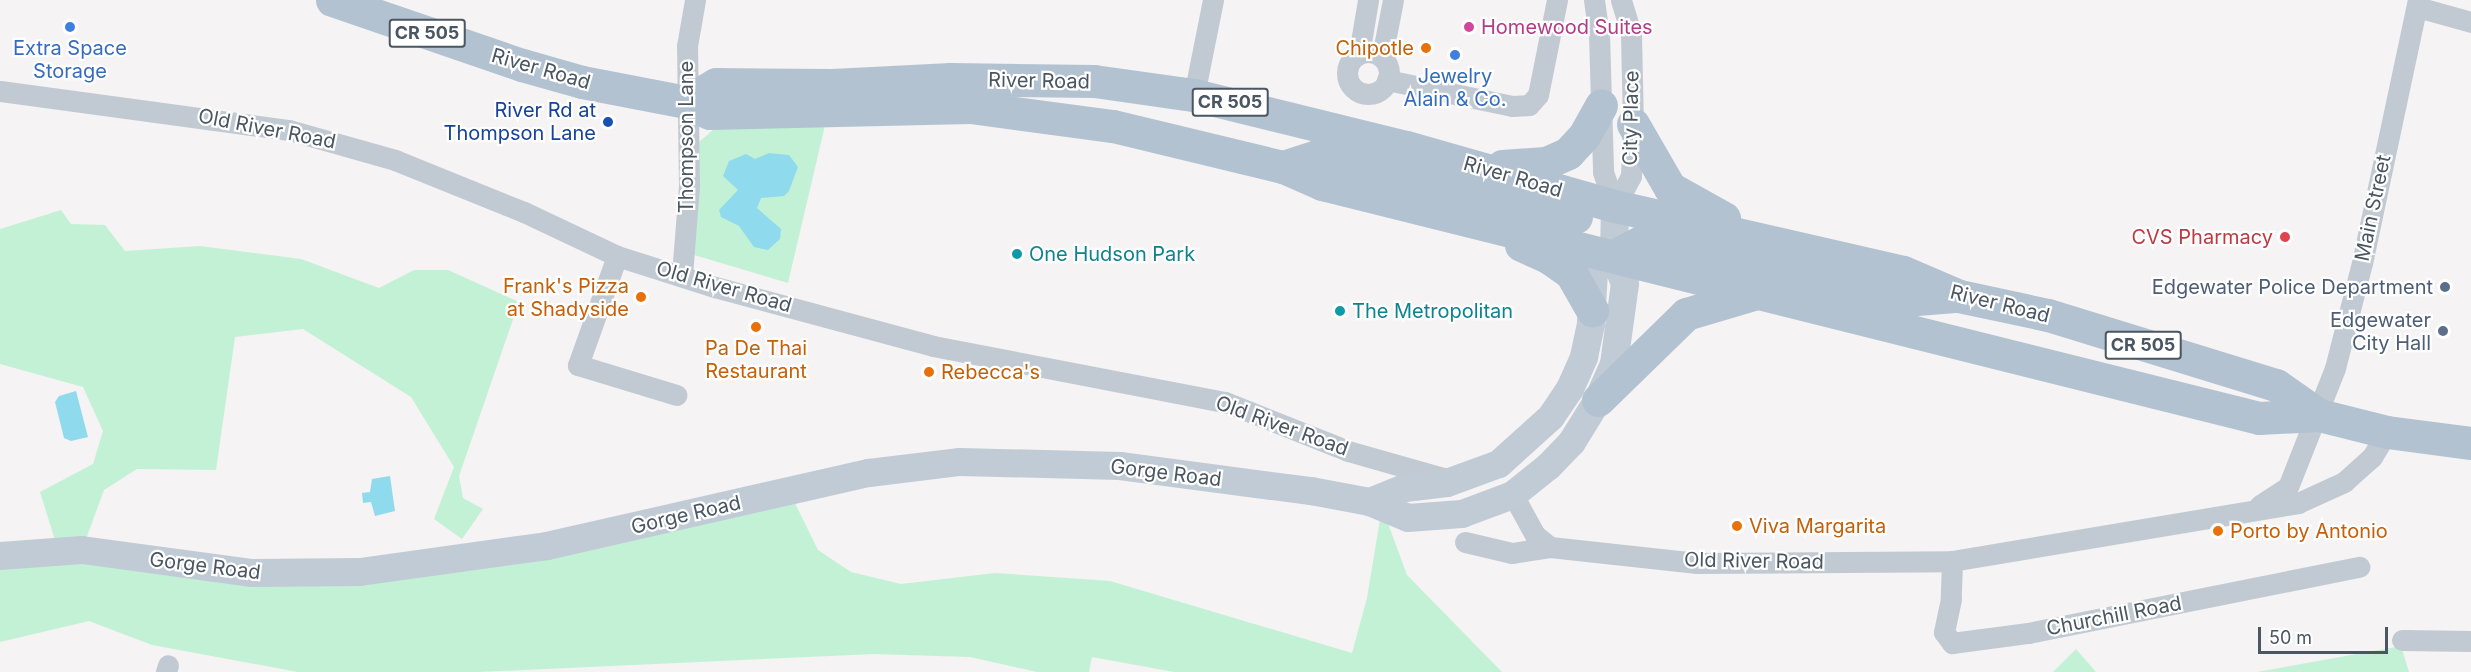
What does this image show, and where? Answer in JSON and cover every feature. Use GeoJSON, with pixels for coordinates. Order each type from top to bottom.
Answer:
{"type":"FeatureCollection","features":[{"type":"Feature","properties":{"kind":"main road","name":"River Road"},"geometry":{"type":"LineString","coordinates":[[332,0],[572,80],[686,102],[710,113],[970,107],[1043,114],[1113,126],[1283,167],[1322,184],[2259,418],[2319,415],[2387,432],[2471,443]]}},
{"type":"Feature","properties":{"kind":"main road","name":"River Road"},"geometry":{"type":"LineString","coordinates":[[686,102],[716,84],[832,85],[951,79],[1094,81],[1194,95],[1479,167],[1614,206],[1772,240],[1903,272],[1959,296],[2048,315],[2276,385],[2319,415]]}},
{"type":"Feature","properties":{"kind":"main road"},"geometry":{"type":"LineString","coordinates":[[1479,167],[1546,163],[1568,153],[1584,136],[1601,105]]}},
{"type":"Feature","properties":{"kind":"main road"},"geometry":{"type":"LineString","coordinates":[[1633,124],[1670,188],[1692,204],[1772,240]]}},
{"type":"Feature","properties":{"kind":"main road"},"geometry":{"type":"LineString","coordinates":[[1283,167],[1317,156],[1342,159],[1576,217],[1602,214],[1614,206]]}},
{"type":"Feature","properties":{"kind":"main road","name":"Gorge Road"},"geometry":{"type":"LineString","coordinates":[[0,556],[82,550],[252,573],[360,572],[547,546],[869,473],[960,462],[1120,466],[1311,490],[1370,502],[1407,518],[1462,514],[1513,495],[1549,466],[1572,442],[1598,400],[1614,364],[1625,284],[1614,256],[1614,206]]}},
{"type":"Feature","properties":{"kind":"main road"},"geometry":{"type":"LineString","coordinates":[[1468,219],[1556,262],[1571,273],[1592,310]]}},
{"type":"Feature","properties":{"kind":"main road"},"geometry":{"type":"LineString","coordinates":[[1370,502],[1405,488],[1452,481],[1499,464],[1551,417],[1570,389],[1584,357],[1592,310],[1594,271],[1614,256],[1646,239],[1661,238],[1858,291],[1905,300],[1959,296]]}},
{"type":"Feature","properties":{"kind":"main road"},"geometry":{"type":"LineString","coordinates":[[1598,400],[1686,314],[1759,293]]}},
{"type":"Feature","properties":{"kind":"street","name":"Thompson Lane"},"geometry":{"type":"LineString","coordinates":[[682,275],[689,186],[687,46],[695,0]]}},
{"type":"Feature","properties":{"kind":"street"},"geometry":{"type":"LineString","coordinates":[[1194,95],[1214,0]]}},
{"type":"Feature","properties":{"kind":"street"},"geometry":{"type":"LineString","coordinates":[[1359,54],[1375,53],[1382,57],[1389,72],[1388,80],[1377,92],[1369,94],[1354,88],[1347,74],[1348,66],[1359,54],[1368,0]]}},
{"type":"Feature","properties":{"kind":"street"},"geometry":{"type":"LineString","coordinates":[[1382,57],[1393,0]]}},
{"type":"Feature","properties":{"kind":"street"},"geometry":{"type":"LineString","coordinates":[[1388,80],[1512,106],[1528,105],[1538,95],[1557,0]]}},
{"type":"Feature","properties":{"kind":"street","name":"City Place"},"geometry":{"type":"LineString","coordinates":[[1594,0],[1601,105],[1602,172],[1614,206]]}},
{"type":"Feature","properties":{"kind":"street","name":"City Place"},"geometry":{"type":"LineString","coordinates":[[1614,206],[1631,176],[1633,124],[1631,33],[1621,0]]}},
{"type":"Feature","properties":{"kind":"street"},"geometry":{"type":"LineString","coordinates":[[2418,4],[2471,22]]}},
{"type":"Feature","properties":{"kind":"street","name":"Main Street"},"geometry":{"type":"LineString","coordinates":[[2319,415],[2362,263],[2418,4]]}},
{"type":"Feature","properties":{"kind":"street","name":"Old River Road"},"geometry":{"type":"LineString","coordinates":[[0,91],[289,130],[396,160],[451,180],[617,256],[933,346],[1068,369],[1225,402],[1348,451],[1452,481]]}},
{"type":"Feature","properties":{"kind":"street"},"geometry":{"type":"LineString","coordinates":[[617,256],[578,365],[677,395]]}},
{"type":"Feature","properties":{"kind":"street"},"geometry":{"type":"LineString","coordinates":[[2254,507],[2288,487],[2319,415]]}},
{"type":"Feature","properties":{"kind":"street"},"geometry":{"type":"LineString","coordinates":[[1952,561],[2254,507],[2298,503],[2344,483],[2372,457],[2387,432]]}},
{"type":"Feature","properties":{"kind":"street"},"geometry":{"type":"LineString","coordinates":[[1513,495],[1535,535],[1550,547]]}},
{"type":"Feature","properties":{"kind":"street","name":"Old River Road"},"geometry":{"type":"LineString","coordinates":[[1465,542],[1512,553],[1550,547],[1697,563],[1952,561]]}},
{"type":"Feature","properties":{"kind":"street","name":"Churchill Road"},"geometry":{"type":"LineString","coordinates":[[1952,561],[1951,599],[1944,632],[1952,643],[2028,633],[2359,567]]}},
{"type":"Feature","properties":{"kind":"street"},"geometry":{"type":"LineString","coordinates":[[2402,640],[2471,641]]}},
{"type":"Feature","properties":{"kind":"green space"},"geometry":{"type":"Polygon","coordinates":[[[826,121],[788,283],[694,255],[699,142],[721,123],[826,121]]]}},
{"type":"Feature","properties":{"kind":"green space"},"geometry":{"type":"Polygon","coordinates":[[[61,210],[71,224],[105,225],[125,251],[200,246],[301,259],[379,288],[414,270],[448,270],[519,302],[459,476],[463,498],[483,509],[462,539],[434,519],[454,467],[411,397],[303,329],[235,337],[216,470],[137,469],[104,490],[82,550],[306,574],[789,491],[818,550],[851,572],[901,584],[995,573],[1110,581],[1352,653],[1367,598],[1382,507],[1407,575],[1502,672],[1174,672],[1092,657],[1089,672],[1037,672],[970,657],[874,654],[478,672],[298,672],[152,645],[89,621],[0,642],[0,556],[58,550],[40,492],[93,464],[103,431],[83,387],[0,364],[0,229],[61,210]]]}},
{"type":"Feature","properties":{"kind":"green space"},"geometry":{"type":"Polygon","coordinates":[[[2401,646],[2409,672],[2257,672],[2401,646]]]}},
{"type":"Feature","properties":{"kind":"green space"},"geometry":{"type":"Polygon","coordinates":[[[2076,649],[2096,672],[2053,672],[2076,649]]]}},
{"type":"Feature","properties":{"kind":"water"},"geometry":{"type":"Polygon","coordinates":[[[769,153],[789,155],[798,167],[789,191],[784,196],[761,198],[757,208],[781,229],[780,239],[768,250],[754,247],[739,226],[721,217],[719,210],[738,190],[723,176],[729,161],[746,154],[755,159],[769,153]]]}},
{"type":"Feature","properties":{"kind":"water"},"geometry":{"type":"Polygon","coordinates":[[[76,391],[88,437],[71,441],[64,438],[55,402],[59,396],[76,391]]]}},
{"type":"Feature","properties":{"kind":"water"},"geometry":{"type":"Polygon","coordinates":[[[390,476],[395,511],[375,516],[371,502],[363,503],[362,493],[370,492],[372,479],[390,476]]]}},
{"type":"Feature","properties":{"kind":"place","name":"Extra Space Storage"},"geometry":{"type":"Point","coordinates":[70,27]}},
{"type":"Feature","properties":{"kind":"place","name":"Homewood Suites"},"geometry":{"type":"Point","coordinates":[1469,27]}},
{"type":"Feature","properties":{"kind":"place","name":"Chipotle"},"geometry":{"type":"Point","coordinates":[1426,48]}},
{"type":"Feature","properties":{"kind":"place","name":"Jewelry Alain & Co."},"geometry":{"type":"Point","coordinates":[1455,55]}},
{"type":"Feature","properties":{"kind":"place","name":"River Rd at Thompson Lane"},"geometry":{"type":"Point","coordinates":[608,122]}},
{"type":"Feature","properties":{"kind":"place","name":"CVS Pharmacy"},"geometry":{"type":"Point","coordinates":[2285,237]}},
{"type":"Feature","properties":{"kind":"place","name":"One Hudson Park"},"geometry":{"type":"Point","coordinates":[1017,254]}},
{"type":"Feature","properties":{"kind":"place","name":"Edgewater Police Department"},"geometry":{"type":"Point","coordinates":[2445,287]}},
{"type":"Feature","properties":{"kind":"place","name":"Frank's Pizza at Shadyside"},"geometry":{"type":"Point","coordinates":[641,297]}},
{"type":"Feature","properties":{"kind":"place","name":"The Metropolitan"},"geometry":{"type":"Point","coordinates":[1340,311]}},
{"type":"Feature","properties":{"kind":"place","name":"Pa De Thai Restaurant"},"geometry":{"type":"Point","coordinates":[756,327]}},
{"type":"Feature","properties":{"kind":"place","name":"Edgewater City Hall"},"geometry":{"type":"Point","coordinates":[2443,331]}},
{"type":"Feature","properties":{"kind":"place","name":"Rebecca's"},"geometry":{"type":"Point","coordinates":[929,372]}},
{"type":"Feature","properties":{"kind":"place","name":"Viva Margarita"},"geometry":{"type":"Point","coordinates":[1737,526]}},
{"type":"Feature","properties":{"kind":"place","name":"Porto by Antonio"},"geometry":{"type":"Point","coordinates":[2218,531]}}]}
